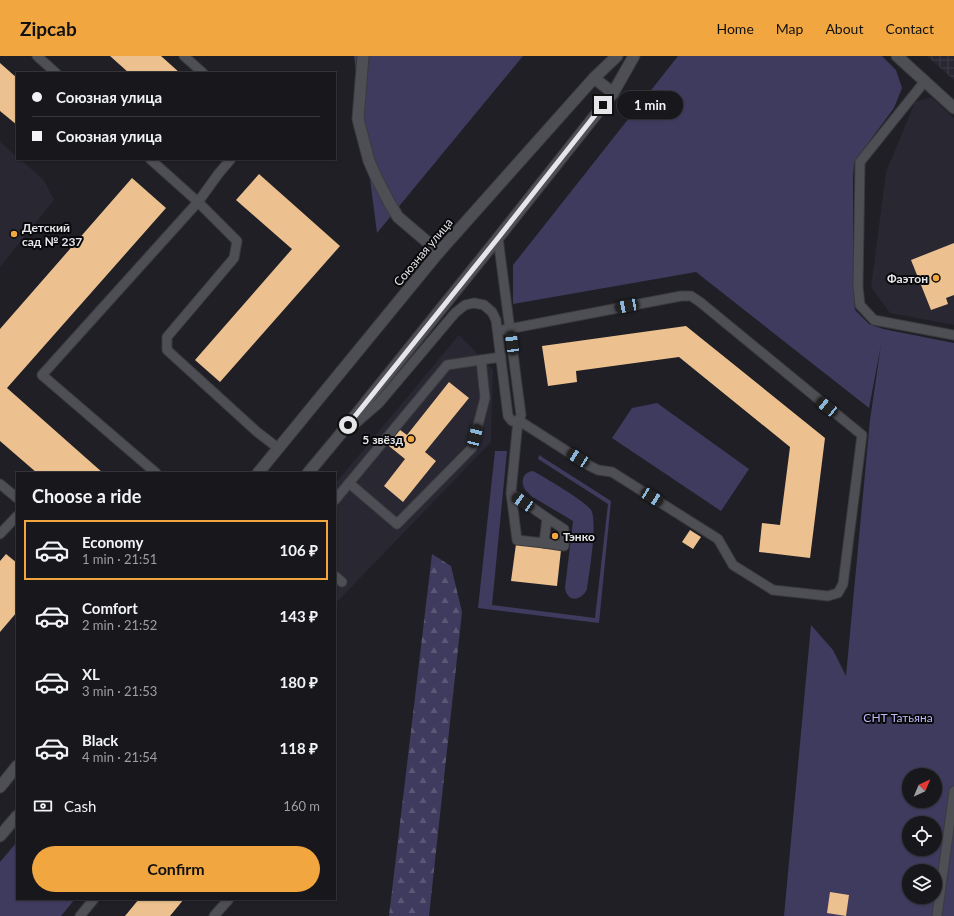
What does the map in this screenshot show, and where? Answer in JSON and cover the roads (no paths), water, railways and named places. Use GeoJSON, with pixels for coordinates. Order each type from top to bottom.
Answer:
{"type":"FeatureCollection","features":[{"type":"Feature","properties":{"kind":"main road"},"geometry":{"type":"LineString","coordinates":[[363,56],[358,119],[376,177],[398,217],[439,252]]}},
{"type":"Feature","properties":{"kind":"main road","name":"Союзная улица"},"geometry":{"type":"LineString","coordinates":[[259,472],[439,252],[594,78],[617,56]]}},
{"type":"Feature","properties":{"kind":"main road"},"geometry":{"type":"LineString","coordinates":[[309,472],[613,93],[634,56]]}},
{"type":"Feature","properties":{"kind":"main road"},"geometry":{"type":"LineString","coordinates":[[897,56],[954,108]]}},
{"type":"Feature","properties":{"kind":"main road"},"geometry":{"type":"LineString","coordinates":[[594,78],[613,93]]}},
{"type":"Feature","properties":{"kind":"main road"},"geometry":{"type":"LineString","coordinates":[[0,787],[16,767]]}},
{"type":"Feature","properties":{"kind":"main road"},"geometry":{"type":"LineString","coordinates":[[0,836],[16,817]]}},
{"type":"Feature","properties":{"kind":"lane"},"geometry":{"type":"LineString","coordinates":[[37,56],[55,72]]}},
{"type":"Feature","properties":{"kind":"lane"},"geometry":{"type":"LineString","coordinates":[[184,56],[201,72]]}},
{"type":"Feature","properties":{"kind":"lane"},"geometry":{"type":"LineString","coordinates":[[925,81],[860,162],[858,287],[860,305],[874,320],[954,335]]}},
{"type":"Feature","properties":{"kind":"lane"},"geometry":{"type":"LineString","coordinates":[[151,160],[198,202],[237,241],[234,258],[167,337],[167,350],[256,431],[278,448]]}},
{"type":"Feature","properties":{"kind":"lane"},"geometry":{"type":"LineString","coordinates":[[155,472],[42,375],[198,202],[230,160]]}},
{"type":"Feature","properties":{"kind":"lane"},"geometry":{"type":"LineString","coordinates":[[498,238],[521,415],[518,420],[511,493],[517,540],[564,546],[564,528],[511,493]]}},
{"type":"Feature","properties":{"kind":"lane"},"geometry":{"type":"LineString","coordinates":[[338,437],[379,403],[455,313],[465,305],[474,303],[484,306],[492,312],[496,320],[508,416],[512,421],[518,420],[590,466],[598,470],[612,472],[718,539],[733,565],[773,590],[828,596],[838,593],[843,584],[862,435],[700,302],[691,296],[681,296],[498,331]]}},
{"type":"Feature","properties":{"kind":"lane"},"geometry":{"type":"LineString","coordinates":[[336,499],[447,365],[501,357]]}},
{"type":"Feature","properties":{"kind":"lane"},"geometry":{"type":"LineString","coordinates":[[349,484],[397,524],[472,448],[484,398],[482,360]]}},
{"type":"Feature","properties":{"kind":"lane"},"geometry":{"type":"LineString","coordinates":[[0,484],[16,497]]}},
{"type":"Feature","properties":{"kind":"lane"},"geometry":{"type":"LineString","coordinates":[[0,534],[16,517]]}},
{"type":"Feature","properties":{"kind":"lane"},"geometry":{"type":"LineString","coordinates":[[544,543],[547,518]]}},
{"type":"Feature","properties":{"kind":"lane"},"geometry":{"type":"LineString","coordinates":[[937,916],[954,791]]}},
{"type":"Feature","properties":{"kind":"lane"},"geometry":{"type":"LineString","coordinates":[[80,916],[93,900]]}},
{"type":"Feature","properties":{"kind":"lane"},"geometry":{"type":"LineString","coordinates":[[214,916],[228,900]]}},
{"type":"Feature","properties":{"kind":"place","name":"Детский сад № 237"},"geometry":{"type":"Point","coordinates":[14,234]}},
{"type":"Feature","properties":{"kind":"place","name":"Фаэтон"},"geometry":{"type":"Point","coordinates":[936,278]}},
{"type":"Feature","properties":{"kind":"place","name":"5 звёзд"},"geometry":{"type":"Point","coordinates":[411,439]}},
{"type":"Feature","properties":{"kind":"place","name":"Тэнко"},"geometry":{"type":"Point","coordinates":[555,536]}},
{"type":"Feature","properties":{"kind":"park label","name":"СНТ Татьяна"},"geometry":{"type":"Point","coordinates":[898,717]}}]}
